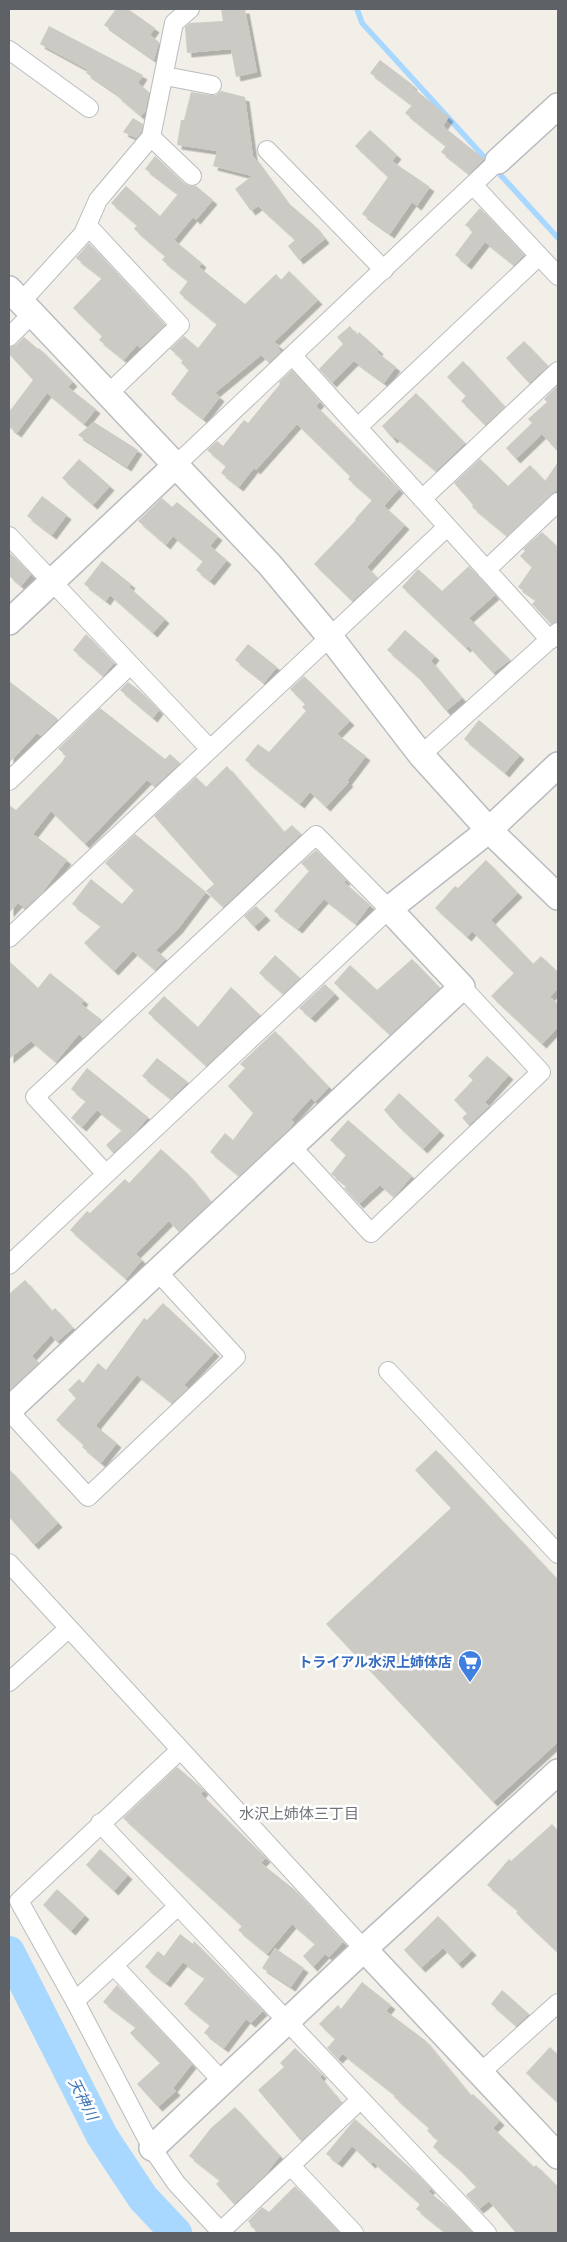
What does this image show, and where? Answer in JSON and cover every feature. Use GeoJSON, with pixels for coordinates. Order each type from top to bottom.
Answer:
{"type":"FeatureCollection","features":[{"type":"Feature","properties":{"kind":"street"},"geometry":{"type":"LineString","coordinates":[[9,337],[21,301],[83,234],[98,200],[151,137],[165,76],[174,23],[190,9]]}},
{"type":"Feature","properties":{"kind":"street"},"geometry":{"type":"LineString","coordinates":[[9,50],[89,108]]}},
{"type":"Feature","properties":{"kind":"street"},"geometry":{"type":"LineString","coordinates":[[165,76],[212,85]]}},
{"type":"Feature","properties":{"kind":"street"},"geometry":{"type":"LineString","coordinates":[[9,622],[558,106]]}},
{"type":"Feature","properties":{"kind":"street"},"geometry":{"type":"LineString","coordinates":[[151,137],[192,176]]}},
{"type":"Feature","properties":{"kind":"street"},"geometry":{"type":"LineString","coordinates":[[267,150],[384,270]]}},
{"type":"Feature","properties":{"kind":"street"},"geometry":{"type":"LineString","coordinates":[[474,186],[558,276]]}},
{"type":"Feature","properties":{"kind":"street"},"geometry":{"type":"LineString","coordinates":[[87,225],[180,325],[109,393]]}},
{"type":"Feature","properties":{"kind":"street"},"geometry":{"type":"LineString","coordinates":[[358,427],[539,256]]}},
{"type":"Feature","properties":{"kind":"street"},"geometry":{"type":"LineString","coordinates":[[21,301],[177,464],[270,565],[330,637],[421,755],[489,830],[558,897]]}},
{"type":"Feature","properties":{"kind":"street"},"geometry":{"type":"LineString","coordinates":[[293,356],[486,570],[554,636],[421,755]]}},
{"type":"Feature","properties":{"kind":"street"},"geometry":{"type":"LineString","coordinates":[[422,499],[558,371]]}},
{"type":"Feature","properties":{"kind":"street"},"geometry":{"type":"LineString","coordinates":[[486,570],[558,502]]}},
{"type":"Feature","properties":{"kind":"street"},"geometry":{"type":"LineString","coordinates":[[9,938],[448,527]]}},
{"type":"Feature","properties":{"kind":"street"},"geometry":{"type":"LineString","coordinates":[[9,536],[210,749]]}},
{"type":"Feature","properties":{"kind":"street"},"geometry":{"type":"LineString","coordinates":[[9,781],[130,666]]}},
{"type":"Feature","properties":{"kind":"street"},"geometry":{"type":"LineString","coordinates":[[9,1265],[389,909],[489,830],[558,765]]}},
{"type":"Feature","properties":{"kind":"street"},"geometry":{"type":"LineString","coordinates":[[106,1174],[35,1097],[316,835],[389,909],[542,1072],[371,1232],[292,1147]]}},
{"type":"Feature","properties":{"kind":"street"},"geometry":{"type":"LineString","coordinates":[[157,1271],[236,1357],[88,1496],[9,1411],[157,1271],[462,987]]}},
{"type":"Feature","properties":{"kind":"street"},"geometry":{"type":"LineString","coordinates":[[388,1371],[558,1554]]}},
{"type":"Feature","properties":{"kind":"street"},"geometry":{"type":"LineString","coordinates":[[9,1563],[364,1949],[558,2156]]}},
{"type":"Feature","properties":{"kind":"street"},"geometry":{"type":"LineString","coordinates":[[9,1682],[68,1629]]}},
{"type":"Feature","properties":{"kind":"street"},"geometry":{"type":"LineString","coordinates":[[180,1750],[100,1823],[19,1902],[75,2001],[152,2148],[176,2183],[221,2233],[360,2100]]}},
{"type":"Feature","properties":{"kind":"street"},"geometry":{"type":"LineString","coordinates":[[152,2148],[285,2022],[558,1772]]}},
{"type":"Feature","properties":{"kind":"street"},"geometry":{"type":"LineString","coordinates":[[100,1823],[285,2022],[487,2233]]}},
{"type":"Feature","properties":{"kind":"street"},"geometry":{"type":"LineString","coordinates":[[75,2001],[177,1907]]}},
{"type":"Feature","properties":{"kind":"street"},"geometry":{"type":"LineString","coordinates":[[114,1966],[223,2082]]}},
{"type":"Feature","properties":{"kind":"street"},"geometry":{"type":"LineString","coordinates":[[480,2073],[558,2003]]}},
{"type":"Feature","properties":{"kind":"street"},"geometry":{"type":"LineString","coordinates":[[291,2166],[354,2233]]}},
{"type":"Feature","properties":{"kind":"building"},"geometry":{"type":"Polygon","coordinates":[[[116,9],[128,9],[155,28],[150,35],[159,42],[154,60],[104,25],[116,9]]]}},
{"type":"Feature","properties":{"kind":"building"},"geometry":{"type":"Polygon","coordinates":[[[221,9],[245,9],[257,72],[236,77],[231,49],[187,53],[185,27],[190,23],[223,21],[221,9]]]}},
{"type":"Feature","properties":{"kind":"building"},"geometry":{"type":"Polygon","coordinates":[[[49,26],[143,75],[138,83],[149,92],[145,112],[141,116],[118,95],[86,73],[88,70],[40,44],[49,26]]]}},
{"type":"Feature","properties":{"kind":"building"},"geometry":{"type":"Polygon","coordinates":[[[380,60],[413,85],[412,87],[449,117],[443,126],[484,159],[469,174],[441,152],[446,146],[405,113],[412,105],[370,73],[380,60]]]}},
{"type":"Feature","properties":{"kind":"building"},"geometry":{"type":"Polygon","coordinates":[[[221,91],[245,97],[253,156],[286,201],[314,225],[325,239],[299,260],[288,246],[295,240],[258,206],[251,211],[235,189],[252,176],[213,166],[217,151],[177,145],[181,120],[184,120],[191,92],[216,95],[221,91]]]}},
{"type":"Feature","properties":{"kind":"building"},"geometry":{"type":"Polygon","coordinates":[[[133,118],[143,124],[141,132],[136,138],[123,132],[133,118]]]}},
{"type":"Feature","properties":{"kind":"building"},"geometry":{"type":"Polygon","coordinates":[[[370,130],[397,155],[392,161],[430,187],[417,206],[412,202],[390,234],[362,214],[388,177],[355,146],[370,130]]]}},
{"type":"Feature","properties":{"kind":"building"},"geometry":{"type":"Polygon","coordinates":[[[155,156],[185,184],[196,186],[213,200],[196,220],[193,217],[174,240],[202,263],[199,267],[245,304],[276,274],[281,280],[289,271],[318,300],[274,342],[280,346],[278,348],[281,352],[269,362],[261,355],[215,393],[220,397],[203,419],[171,394],[189,370],[181,363],[183,360],[170,349],[184,336],[198,348],[217,324],[179,293],[188,281],[162,260],[165,256],[134,229],[137,225],[111,203],[126,186],[160,216],[178,194],[145,169],[155,156]]]}},
{"type":"Feature","properties":{"kind":"building"},"geometry":{"type":"Polygon","coordinates":[[[480,208],[524,255],[514,265],[485,242],[467,265],[455,255],[473,231],[465,225],[480,208]]]}},
{"type":"Feature","properties":{"kind":"building"},"geometry":{"type":"Polygon","coordinates":[[[89,243],[165,325],[140,348],[137,345],[124,360],[99,340],[102,336],[73,308],[102,278],[76,258],[89,243]]]}},
{"type":"Feature","properties":{"kind":"building"},"geometry":{"type":"Polygon","coordinates":[[[350,326],[357,335],[359,332],[379,350],[377,352],[396,367],[384,383],[354,361],[332,383],[319,369],[343,344],[337,337],[350,326]]]}},
{"type":"Feature","properties":{"kind":"building"},"geometry":{"type":"Polygon","coordinates":[[[24,337],[39,348],[73,382],[68,387],[96,409],[84,424],[47,393],[17,433],[9,427],[9,412],[33,380],[9,354],[9,347],[16,345],[24,337]]]}},
{"type":"Feature","properties":{"kind":"building"},"geometry":{"type":"Polygon","coordinates":[[[524,341],[548,366],[529,383],[506,358],[524,341]]]}},
{"type":"Feature","properties":{"kind":"building"},"geometry":{"type":"Polygon","coordinates":[[[463,361],[505,407],[485,425],[461,401],[466,396],[447,377],[463,361]]]}},
{"type":"Feature","properties":{"kind":"building"},"geometry":{"type":"Polygon","coordinates":[[[292,370],[320,402],[316,406],[399,489],[384,506],[405,525],[367,567],[378,578],[352,601],[314,564],[356,520],[372,500],[348,479],[350,476],[297,424],[256,470],[254,468],[239,487],[221,473],[226,466],[207,450],[217,441],[223,446],[244,420],[248,423],[280,384],[279,382],[292,370]]]}},
{"type":"Feature","properties":{"kind":"building"},"geometry":{"type":"Polygon","coordinates":[[[558,385],[558,452],[542,434],[516,459],[506,448],[532,423],[528,419],[547,402],[544,399],[558,385]]]}},
{"type":"Feature","properties":{"kind":"building"},"geometry":{"type":"Polygon","coordinates":[[[416,393],[465,443],[436,471],[395,437],[393,439],[382,426],[416,393]]]}},
{"type":"Feature","properties":{"kind":"building"},"geometry":{"type":"Polygon","coordinates":[[[94,422],[138,450],[127,467],[78,435],[94,422]]]}},
{"type":"Feature","properties":{"kind":"building"},"geometry":{"type":"Polygon","coordinates":[[[79,459],[110,486],[93,505],[62,478],[79,459]]]}},
{"type":"Feature","properties":{"kind":"building"},"geometry":{"type":"Polygon","coordinates":[[[480,459],[508,486],[530,465],[545,481],[558,462],[558,489],[507,536],[472,507],[473,505],[454,483],[480,459]]]}},
{"type":"Feature","properties":{"kind":"building"},"geometry":{"type":"Polygon","coordinates":[[[42,496],[67,515],[52,535],[27,516],[42,496]]]}},
{"type":"Feature","properties":{"kind":"building"},"geometry":{"type":"Polygon","coordinates":[[[162,498],[172,507],[177,502],[218,536],[210,546],[227,560],[210,581],[196,570],[203,561],[173,536],[166,545],[138,521],[162,498]]]}},
{"type":"Feature","properties":{"kind":"building"},"geometry":{"type":"Polygon","coordinates":[[[542,532],[558,547],[558,622],[551,624],[532,604],[536,600],[518,587],[532,567],[520,556],[525,551],[523,549],[542,532]]]}},
{"type":"Feature","properties":{"kind":"building"},"geometry":{"type":"Polygon","coordinates":[[[9,552],[31,574],[21,586],[9,576],[9,552]]]}},
{"type":"Feature","properties":{"kind":"building"},"geometry":{"type":"Polygon","coordinates":[[[102,561],[131,584],[129,587],[165,619],[153,633],[110,595],[106,601],[84,584],[102,561]]]}},
{"type":"Feature","properties":{"kind":"building"},"geometry":{"type":"Polygon","coordinates":[[[469,566],[495,595],[469,618],[510,660],[493,673],[468,646],[466,648],[402,587],[418,569],[442,591],[469,566]]]}},
{"type":"Feature","properties":{"kind":"building"},"geometry":{"type":"Polygon","coordinates":[[[405,630],[435,656],[431,661],[462,698],[446,711],[417,676],[387,650],[405,630]]]}},
{"type":"Feature","properties":{"kind":"building"},"geometry":{"type":"Polygon","coordinates":[[[86,634],[114,663],[103,676],[73,650],[86,634]]]}},
{"type":"Feature","properties":{"kind":"building"},"geometry":{"type":"Polygon","coordinates":[[[248,644],[277,667],[264,683],[235,660],[248,644]]]}},
{"type":"Feature","properties":{"kind":"building"},"geometry":{"type":"Polygon","coordinates":[[[304,676],[350,721],[337,734],[366,756],[347,781],[349,782],[326,807],[310,792],[300,804],[245,760],[258,744],[269,752],[306,711],[302,707],[305,704],[290,689],[304,676]]]}},
{"type":"Feature","properties":{"kind":"building"},"geometry":{"type":"Polygon","coordinates":[[[9,681],[58,719],[41,736],[37,733],[9,763],[9,681]]]}},
{"type":"Feature","properties":{"kind":"building"},"geometry":{"type":"Polygon","coordinates":[[[128,682],[159,710],[153,718],[120,690],[128,682]]]}},
{"type":"Feature","properties":{"kind":"building"},"geometry":{"type":"Polygon","coordinates":[[[100,708],[165,759],[170,754],[180,763],[155,786],[147,780],[85,844],[51,811],[33,834],[67,860],[42,893],[25,908],[18,903],[9,913],[9,805],[16,810],[62,762],[66,755],[58,749],[100,708]]]}},
{"type":"Feature","properties":{"kind":"building"},"geometry":{"type":"Polygon","coordinates":[[[479,720],[520,755],[505,773],[464,739],[479,720]]]}},
{"type":"Feature","properties":{"kind":"building"},"geometry":{"type":"Polygon","coordinates":[[[227,766],[284,832],[292,825],[301,834],[223,907],[206,891],[214,884],[154,816],[196,777],[206,787],[227,766]]]}},
{"type":"Feature","properties":{"kind":"building"},"geometry":{"type":"Polygon","coordinates":[[[135,834],[206,892],[178,929],[156,950],[166,959],[155,970],[133,951],[114,971],[84,943],[101,926],[72,904],[91,879],[122,904],[134,890],[105,863],[135,834]]]}},
{"type":"Feature","properties":{"kind":"building"},"geometry":{"type":"Polygon","coordinates":[[[316,850],[346,880],[344,882],[370,905],[356,924],[324,899],[298,929],[274,911],[309,871],[301,863],[316,850]]]}},
{"type":"Feature","properties":{"kind":"building"},"geometry":{"type":"Polygon","coordinates":[[[486,860],[518,893],[491,920],[533,964],[541,956],[558,972],[558,988],[550,997],[558,1004],[558,1027],[542,1044],[491,996],[514,973],[472,931],[467,937],[435,908],[455,886],[458,888],[486,860]]]}},
{"type":"Feature","properties":{"kind":"building"},"geometry":{"type":"Polygon","coordinates":[[[256,906],[266,916],[254,927],[244,916],[256,906]]]}},
{"type":"Feature","properties":{"kind":"building"},"geometry":{"type":"Polygon","coordinates":[[[275,955],[300,978],[283,994],[259,973],[275,955]]]}},
{"type":"Feature","properties":{"kind":"building"},"geometry":{"type":"Polygon","coordinates":[[[412,959],[440,988],[390,1035],[334,983],[350,965],[377,990],[412,959]]]}},
{"type":"Feature","properties":{"kind":"building"},"geometry":{"type":"Polygon","coordinates":[[[9,961],[38,988],[50,973],[84,1000],[81,1004],[102,1020],[83,1038],[79,1034],[56,1062],[31,1041],[9,1059],[9,961]]]}},
{"type":"Feature","properties":{"kind":"building"},"geometry":{"type":"Polygon","coordinates":[[[325,984],[335,994],[311,1018],[299,1008],[325,984]]]}},
{"type":"Feature","properties":{"kind":"building"},"geometry":{"type":"Polygon","coordinates":[[[231,987],[260,1015],[206,1066],[148,1013],[164,996],[198,1027],[231,987]]]}},
{"type":"Feature","properties":{"kind":"building"},"geometry":{"type":"Polygon","coordinates":[[[275,1031],[329,1087],[315,1102],[311,1098],[291,1120],[294,1122],[290,1128],[239,1176],[210,1152],[225,1133],[233,1140],[253,1113],[228,1086],[245,1068],[240,1064],[275,1031]]]}},
{"type":"Feature","properties":{"kind":"building"},"geometry":{"type":"Polygon","coordinates":[[[487,1056],[509,1075],[485,1102],[489,1106],[469,1125],[462,1118],[467,1113],[454,1100],[473,1080],[468,1076],[487,1056]]]}},
{"type":"Feature","properties":{"kind":"building"},"geometry":{"type":"Polygon","coordinates":[[[157,1058],[188,1082],[171,1099],[142,1076],[157,1058]]]}},
{"type":"Feature","properties":{"kind":"building"},"geometry":{"type":"Polygon","coordinates":[[[87,1068],[148,1117],[135,1133],[113,1153],[106,1145],[122,1130],[97,1110],[82,1127],[71,1118],[86,1101],[71,1089],[87,1068]]]}},
{"type":"Feature","properties":{"kind":"building"},"geometry":{"type":"Polygon","coordinates":[[[399,1093],[440,1131],[423,1149],[384,1110],[399,1093]]]}},
{"type":"Feature","properties":{"kind":"building"},"geometry":{"type":"Polygon","coordinates":[[[348,1120],[412,1176],[394,1197],[380,1185],[359,1204],[344,1188],[347,1186],[331,1174],[346,1155],[330,1140],[348,1120]]]}},
{"type":"Feature","properties":{"kind":"building"},"geometry":{"type":"Polygon","coordinates":[[[161,1149],[187,1173],[211,1202],[179,1232],[169,1221],[136,1254],[142,1260],[126,1279],[70,1230],[87,1211],[90,1213],[125,1179],[129,1183],[161,1149]]]}},
{"type":"Feature","properties":{"kind":"building"},"geometry":{"type":"Polygon","coordinates":[[[25,1280],[52,1311],[55,1308],[73,1328],[57,1342],[51,1335],[32,1356],[39,1363],[9,1391],[9,1294],[25,1280]]]}},
{"type":"Feature","properties":{"kind":"building"},"geometry":{"type":"Polygon","coordinates":[[[163,1303],[215,1352],[184,1385],[188,1388],[172,1403],[137,1375],[97,1424],[97,1427],[117,1443],[101,1463],[82,1447],[84,1445],[56,1420],[76,1398],[68,1390],[79,1379],[83,1383],[98,1363],[106,1370],[144,1318],[147,1320],[163,1303]]]}},
{"type":"Feature","properties":{"kind":"building","name":"トライアル水沢上姉体店"},"geometry":{"type":"Polygon","coordinates":[[[436,1450],[558,1580],[558,1742],[493,1802],[326,1624],[451,1508],[415,1470],[436,1450]]]}},
{"type":"Feature","properties":{"kind":"building"},"geometry":{"type":"Polygon","coordinates":[[[9,1469],[58,1523],[34,1545],[9,1517],[9,1469]]]}},
{"type":"Feature","properties":{"kind":"building"},"geometry":{"type":"Polygon","coordinates":[[[177,1767],[204,1790],[201,1794],[266,1858],[261,1863],[295,1890],[343,1942],[329,1957],[325,1954],[313,1967],[303,1956],[315,1944],[292,1924],[267,1954],[238,1930],[242,1926],[123,1818],[177,1767]]]}},
{"type":"Feature","properties":{"kind":"building"},"geometry":{"type":"Polygon","coordinates":[[[552,1824],[558,1831],[558,1953],[516,1913],[518,1911],[487,1885],[509,1859],[511,1861],[552,1824]]]}},
{"type":"Feature","properties":{"kind":"building"},"geometry":{"type":"Polygon","coordinates":[[[100,1849],[128,1875],[114,1891],[86,1865],[100,1849]]]}},
{"type":"Feature","properties":{"kind":"building"},"geometry":{"type":"Polygon","coordinates":[[[57,1889],[85,1915],[71,1931],[43,1905],[57,1889]]]}},
{"type":"Feature","properties":{"kind":"building"},"geometry":{"type":"Polygon","coordinates":[[[438,1916],[472,1951],[458,1964],[443,1948],[421,1968],[404,1950],[438,1916]]]}},
{"type":"Feature","properties":{"kind":"building"},"geometry":{"type":"Polygon","coordinates":[[[180,1934],[193,1944],[194,1941],[263,2011],[251,2023],[246,2019],[224,2048],[204,2033],[210,2025],[184,2004],[205,1978],[183,1962],[166,1983],[145,1967],[158,1951],[164,1956],[180,1934]]]}},
{"type":"Feature","properties":{"kind":"building"},"geometry":{"type":"Polygon","coordinates":[[[275,1948],[304,1968],[291,1987],[262,1968],[275,1948]]]}},
{"type":"Feature","properties":{"kind":"building"},"geometry":{"type":"Polygon","coordinates":[[[362,1982],[391,2005],[386,2011],[425,2040],[471,2096],[473,2094],[500,2121],[493,2128],[534,2167],[536,2165],[558,2187],[558,2233],[516,2233],[489,2201],[479,2209],[466,2195],[476,2187],[457,2167],[433,2147],[438,2140],[427,2131],[429,2128],[394,2097],[395,2095],[343,2054],[338,2059],[327,2048],[335,2039],[319,2024],[338,2005],[341,2009],[362,1982]]]}},
{"type":"Feature","properties":{"kind":"building"},"geometry":{"type":"Polygon","coordinates":[[[117,1985],[192,2064],[173,2088],[176,2091],[158,2107],[137,2084],[160,2063],[130,2033],[136,2027],[103,2002],[117,1985]]]}},
{"type":"Feature","properties":{"kind":"building"},"geometry":{"type":"Polygon","coordinates":[[[502,1990],[529,2014],[516,2026],[491,2004],[502,1990]]]}},
{"type":"Feature","properties":{"kind":"building"},"geometry":{"type":"Polygon","coordinates":[[[550,2047],[558,2055],[558,2103],[526,2073],[550,2047]]]}},
{"type":"Feature","properties":{"kind":"building"},"geometry":{"type":"Polygon","coordinates":[[[295,2048],[322,2074],[320,2077],[342,2103],[301,2141],[258,2090],[284,2067],[280,2063],[295,2048]]]}},
{"type":"Feature","properties":{"kind":"building"},"geometry":{"type":"Polygon","coordinates":[[[235,2107],[280,2156],[266,2174],[234,2204],[216,2184],[220,2180],[189,2156],[211,2128],[235,2107]]]}},
{"type":"Feature","properties":{"kind":"building"},"geometry":{"type":"Polygon","coordinates":[[[355,2119],[418,2175],[431,2189],[428,2191],[449,2208],[473,2233],[446,2233],[416,2209],[420,2204],[352,2146],[338,2163],[326,2154],[355,2119]]]}},
{"type":"Feature","properties":{"kind":"building"},"geometry":{"type":"Polygon","coordinates":[[[295,2186],[340,2233],[260,2233],[250,2226],[248,2221],[262,2207],[269,2212],[295,2186]]]}},
{"type":"Feature","properties":{"kind":"waterway"},"geometry":{"type":"LineString","coordinates":[[357,9],[362,23],[558,238]]}},
{"type":"Feature","properties":{"kind":"waterway","name":"天神川"},"geometry":{"type":"LineString","coordinates":[[9,1952],[102,2136],[143,2198],[176,2233]]}},
{"type":"Feature","properties":{"kind":"place","name":"トライアル水沢上姉体店"},"geometry":{"type":"Point","coordinates":[470,1683]}},
{"type":"Feature","properties":{"kind":"district","name":"水沢上姉体三丁目"},"geometry":{"type":"Point","coordinates":[299,1814]}}]}
